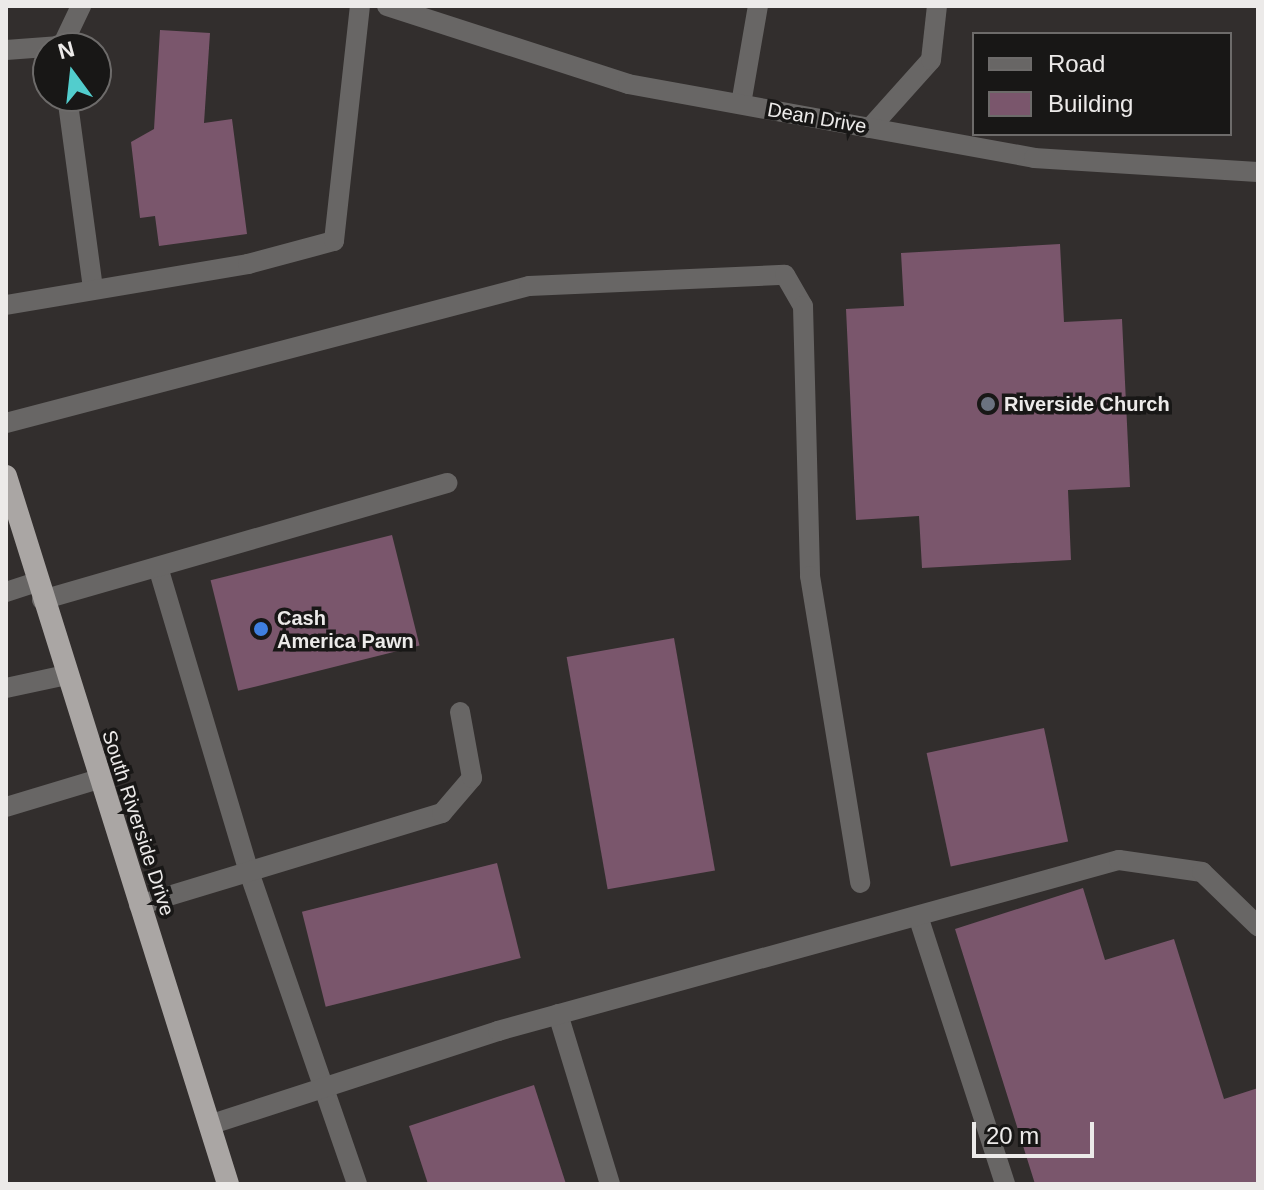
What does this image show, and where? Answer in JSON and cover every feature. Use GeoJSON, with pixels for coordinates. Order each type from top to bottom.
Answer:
{"type":"FeatureCollection","features":[{"type":"Feature","properties":{"kind":"highway","name":"South Riverside Drive"},"geometry":{"type":"LineString","coordinates":[[6,476],[228,1184]]}},
{"type":"Feature","properties":{"kind":"street"},"geometry":{"type":"LineString","coordinates":[[68,32],[81,6]]}},
{"type":"Feature","properties":{"kind":"street"},"geometry":{"type":"LineString","coordinates":[[6,305],[248,264],[334,241],[360,6]]}},
{"type":"Feature","properties":{"kind":"street","name":"Dean Drive"},"geometry":{"type":"LineString","coordinates":[[387,6],[628,84],[1034,158],[1258,172]]}},
{"type":"Feature","properties":{"kind":"street"},"geometry":{"type":"LineString","coordinates":[[741,104],[758,6]]}},
{"type":"Feature","properties":{"kind":"street"},"geometry":{"type":"LineString","coordinates":[[870,128],[931,60],[937,6]]}},
{"type":"Feature","properties":{"kind":"street"},"geometry":{"type":"LineString","coordinates":[[6,50],[32,49]]}},
{"type":"Feature","properties":{"kind":"street"},"geometry":{"type":"LineString","coordinates":[[69,112],[93,288]]}},
{"type":"Feature","properties":{"kind":"street"},"geometry":{"type":"LineString","coordinates":[[6,423],[529,286],[785,275],[803,306],[810,576],[860,883]]}},
{"type":"Feature","properties":{"kind":"street"},"geometry":{"type":"LineString","coordinates":[[6,592],[40,591],[158,567],[447,483]]}},
{"type":"Feature","properties":{"kind":"street"},"geometry":{"type":"LineString","coordinates":[[158,567],[249,872],[357,1184]]}},
{"type":"Feature","properties":{"kind":"street"},"geometry":{"type":"LineString","coordinates":[[6,688],[66,675]]}},
{"type":"Feature","properties":{"kind":"street"},"geometry":{"type":"LineString","coordinates":[[139,905],[442,813],[472,778],[460,712]]}},
{"type":"Feature","properties":{"kind":"street"},"geometry":{"type":"LineString","coordinates":[[6,807],[99,779]]}},
{"type":"Feature","properties":{"kind":"street"},"geometry":{"type":"LineString","coordinates":[[209,1125],[558,1014],[1119,860],[1202,872],[1258,926]]}},
{"type":"Feature","properties":{"kind":"street"},"geometry":{"type":"LineString","coordinates":[[918,916],[1005,1184]]}},
{"type":"Feature","properties":{"kind":"street"},"geometry":{"type":"LineString","coordinates":[[558,1014],[610,1184]]}},
{"type":"Feature","properties":{"kind":"building"},"geometry":{"type":"Polygon","coordinates":[[[160,30],[210,33],[204,123],[232,119],[247,234],[159,246],[155,216],[140,218],[131,142],[154,129],[160,30]]]}},
{"type":"Feature","properties":{"kind":"building","name":"Riverside Church"},"geometry":{"type":"Polygon","coordinates":[[[1060,244],[1064,322],[1122,319],[1130,487],[1068,490],[1071,560],[922,568],[919,516],[856,520],[846,309],[904,306],[901,253],[1060,244]]]}},
{"type":"Feature","properties":{"kind":"building"},"geometry":{"type":"Polygon","coordinates":[[[392,535],[420,646],[238,691],[211,580],[392,535]]]}},
{"type":"Feature","properties":{"kind":"building"},"geometry":{"type":"Polygon","coordinates":[[[674,638],[715,870],[608,889],[567,657],[674,638]]]}},
{"type":"Feature","properties":{"kind":"building"},"geometry":{"type":"Polygon","coordinates":[[[1044,728],[1068,841],[951,866],[927,753],[1044,728]]]}},
{"type":"Feature","properties":{"kind":"building"},"geometry":{"type":"Polygon","coordinates":[[[497,863],[521,958],[326,1007],[302,912],[497,863]]]}},
{"type":"Feature","properties":{"kind":"building"},"geometry":{"type":"Polygon","coordinates":[[[1083,888],[1105,960],[1174,939],[1224,1099],[1258,1088],[1258,1184],[1035,1184],[955,929],[1083,888]]]}},
{"type":"Feature","properties":{"kind":"building"},"geometry":{"type":"Polygon","coordinates":[[[534,1085],[566,1184],[428,1184],[409,1126],[534,1085]]]}},
{"type":"Feature","properties":{"kind":"place","name":"Riverside Church"},"geometry":{"type":"Point","coordinates":[988,404]}},
{"type":"Feature","properties":{"kind":"place","name":"Cash America Pawn"},"geometry":{"type":"Point","coordinates":[261,629]}}]}
